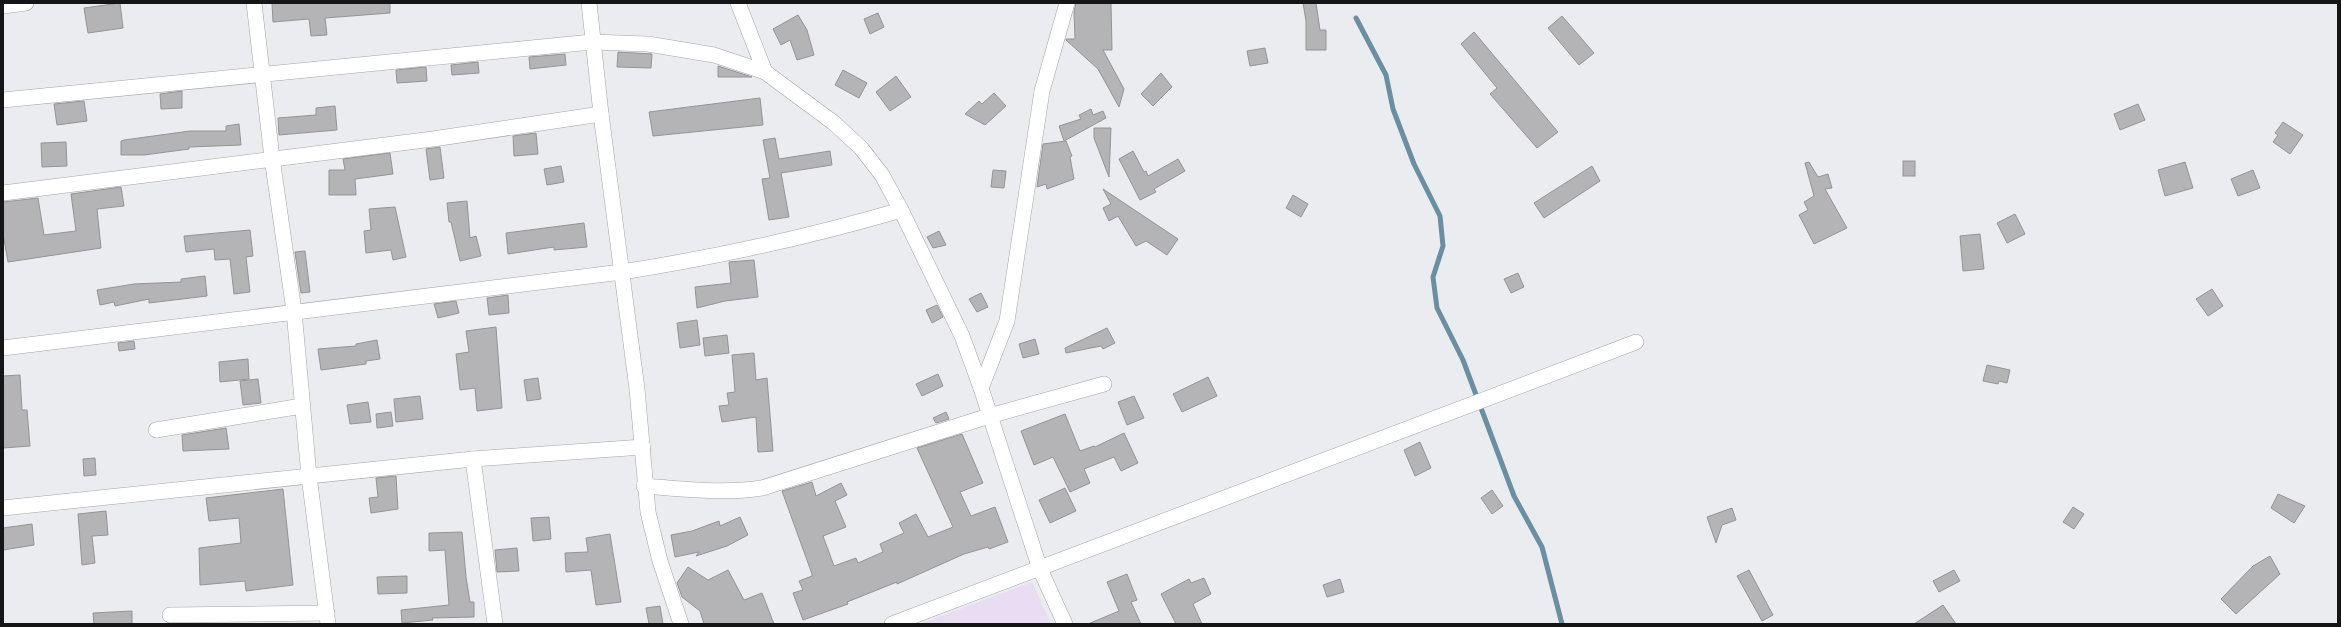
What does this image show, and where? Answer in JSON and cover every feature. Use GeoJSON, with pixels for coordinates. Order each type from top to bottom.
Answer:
{"type":"FeatureCollection","features":[{"type":"Feature","properties":{"kind":"street"},"geometry":{"type":"LineString","coordinates":[[3,6],[26,3]]}},
{"type":"Feature","properties":{"kind":"street"},"geometry":{"type":"LineString","coordinates":[[170,615],[328,619],[309,476],[294,311],[261,75],[254,3]]}},
{"type":"Feature","properties":{"kind":"street"},"geometry":{"type":"LineString","coordinates":[[589,3],[592,42],[643,447],[644,486],[653,536],[681,624]]}},
{"type":"Feature","properties":{"kind":"street"},"geometry":{"type":"LineString","coordinates":[[738,3],[765,72]]}},
{"type":"Feature","properties":{"kind":"street"},"geometry":{"type":"LineString","coordinates":[[981,388],[1007,321],[1042,91],[1067,3]]}},
{"type":"Feature","properties":{"kind":"street"},"geometry":{"type":"LineString","coordinates":[[3,100],[592,42],[648,44],[714,54],[765,72],[834,123],[861,148],[882,175],[945,298],[981,388],[1040,569],[1065,624]]}},
{"type":"Feature","properties":{"kind":"street"},"geometry":{"type":"LineString","coordinates":[[3,193],[432,139],[601,114]]}},
{"type":"Feature","properties":{"kind":"street"},"geometry":{"type":"LineString","coordinates":[[3,348],[294,311],[622,272],[696,260],[771,245],[901,210]]}},
{"type":"Feature","properties":{"kind":"street"},"geometry":{"type":"LineString","coordinates":[[892,624],[1636,342]]}},
{"type":"Feature","properties":{"kind":"street"},"geometry":{"type":"LineString","coordinates":[[644,486],[711,491],[741,491],[762,488],[989,416],[1104,384]]}},
{"type":"Feature","properties":{"kind":"street"},"geometry":{"type":"LineString","coordinates":[[156,430],[302,406]]}},
{"type":"Feature","properties":{"kind":"street"},"geometry":{"type":"LineString","coordinates":[[3,508],[473,459],[643,447]]}},
{"type":"Feature","properties":{"kind":"street"},"geometry":{"type":"LineString","coordinates":[[473,459],[495,624]]}},
{"type":"Feature","properties":{"kind":"shaded area"},"geometry":{"type":"Polygon","coordinates":[[[1032,582],[1051,624],[920,624],[1032,582]]]}},
{"type":"Feature","properties":{"kind":"building"},"geometry":{"type":"Polygon","coordinates":[[[120,3],[123,28],[88,33],[84,8],[120,3]]]}},
{"type":"Feature","properties":{"kind":"building"},"geometry":{"type":"Polygon","coordinates":[[[272,3],[390,3],[390,13],[325,18],[327,35],[311,36],[309,19],[273,22],[272,3]]]}},
{"type":"Feature","properties":{"kind":"building"},"geometry":{"type":"Polygon","coordinates":[[[1076,3],[1111,3],[1112,50],[1103,50],[1124,89],[1119,107],[1098,69],[1066,40],[1075,39],[1074,12],[1076,3]]]}},
{"type":"Feature","properties":{"kind":"building"},"geometry":{"type":"Polygon","coordinates":[[[1303,3],[1316,3],[1320,30],[1326,30],[1326,50],[1306,50],[1306,21],[1303,3]]]}},
{"type":"Feature","properties":{"kind":"building"},"geometry":{"type":"Polygon","coordinates":[[[878,13],[884,27],[870,34],[864,19],[878,13]]]}},
{"type":"Feature","properties":{"kind":"building"},"geometry":{"type":"Polygon","coordinates":[[[798,15],[807,30],[814,55],[797,60],[790,40],[781,45],[773,29],[798,15]]]}},
{"type":"Feature","properties":{"kind":"building"},"geometry":{"type":"Polygon","coordinates":[[[1562,16],[1594,53],[1579,65],[1548,28],[1562,16]]]}},
{"type":"Feature","properties":{"kind":"building"},"geometry":{"type":"Polygon","coordinates":[[[1474,32],[1558,132],[1537,148],[1490,94],[1497,88],[1461,44],[1474,32]]]}},
{"type":"Feature","properties":{"kind":"building"},"geometry":{"type":"Polygon","coordinates":[[[1265,48],[1268,63],[1250,66],[1247,51],[1265,48]]]}},
{"type":"Feature","properties":{"kind":"building"},"geometry":{"type":"Polygon","coordinates":[[[618,52],[652,54],[651,68],[617,67],[618,52]]]}},
{"type":"Feature","properties":{"kind":"building"},"geometry":{"type":"Polygon","coordinates":[[[565,54],[566,65],[530,69],[529,57],[565,54]]]}},
{"type":"Feature","properties":{"kind":"building"},"geometry":{"type":"Polygon","coordinates":[[[478,62],[479,73],[452,75],[451,65],[478,62]]]}},
{"type":"Feature","properties":{"kind":"building"},"geometry":{"type":"Polygon","coordinates":[[[718,66],[752,77],[718,77],[718,66]]]}},
{"type":"Feature","properties":{"kind":"building"},"geometry":{"type":"Polygon","coordinates":[[[426,67],[427,81],[397,83],[396,70],[426,67]]]}},
{"type":"Feature","properties":{"kind":"building"},"geometry":{"type":"Polygon","coordinates":[[[843,70],[867,83],[859,98],[835,85],[843,70]]]}},
{"type":"Feature","properties":{"kind":"building"},"geometry":{"type":"Polygon","coordinates":[[[1161,73],[1172,87],[1153,106],[1141,94],[1161,73]]]}},
{"type":"Feature","properties":{"kind":"building"},"geometry":{"type":"Polygon","coordinates":[[[896,76],[911,97],[890,111],[876,92],[896,76]]]}},
{"type":"Feature","properties":{"kind":"building"},"geometry":{"type":"Polygon","coordinates":[[[182,91],[182,108],[161,109],[160,94],[182,91]]]}},
{"type":"Feature","properties":{"kind":"building"},"geometry":{"type":"Polygon","coordinates":[[[994,93],[1006,106],[985,125],[965,114],[979,101],[982,104],[994,93]]]}},
{"type":"Feature","properties":{"kind":"building"},"geometry":{"type":"Polygon","coordinates":[[[760,98],[763,125],[653,136],[649,112],[760,98]]]}},
{"type":"Feature","properties":{"kind":"building"},"geometry":{"type":"Polygon","coordinates":[[[84,101],[87,121],[57,125],[54,104],[84,101]]]}},
{"type":"Feature","properties":{"kind":"building"},"geometry":{"type":"Polygon","coordinates":[[[2138,104],[2145,120],[2120,130],[2114,114],[2138,104]]]}},
{"type":"Feature","properties":{"kind":"building"},"geometry":{"type":"Polygon","coordinates":[[[335,106],[337,130],[279,135],[278,118],[316,115],[316,108],[335,106]]]}},
{"type":"Feature","properties":{"kind":"building"},"geometry":{"type":"Polygon","coordinates":[[[1091,109],[1093,115],[1103,111],[1106,118],[1064,141],[1059,126],[1081,119],[1079,115],[1091,109]]]}},
{"type":"Feature","properties":{"kind":"building"},"geometry":{"type":"Polygon","coordinates":[[[2283,122],[2303,135],[2290,154],[2273,142],[2278,135],[2275,133],[2283,122]]]}},
{"type":"Feature","properties":{"kind":"building"},"geometry":{"type":"Polygon","coordinates":[[[239,124],[241,145],[189,147],[189,149],[144,155],[121,155],[121,141],[124,140],[190,131],[226,131],[226,126],[239,124]]]}},
{"type":"Feature","properties":{"kind":"building"},"geometry":{"type":"Polygon","coordinates":[[[1094,128],[1111,128],[1109,177],[1094,138],[1094,128]]]}},
{"type":"Feature","properties":{"kind":"building"},"geometry":{"type":"Polygon","coordinates":[[[536,133],[538,154],[514,156],[513,136],[536,133]]]}},
{"type":"Feature","properties":{"kind":"building"},"geometry":{"type":"Polygon","coordinates":[[[775,138],[779,159],[830,151],[832,165],[781,173],[789,217],[769,220],[762,179],[770,178],[763,140],[775,138]]]}},
{"type":"Feature","properties":{"kind":"building"},"geometry":{"type":"Polygon","coordinates":[[[1066,141],[1072,156],[1070,157],[1074,179],[1047,189],[1046,184],[1037,187],[1043,144],[1066,141]]]}},
{"type":"Feature","properties":{"kind":"building"},"geometry":{"type":"Polygon","coordinates":[[[66,142],[67,166],[42,167],[41,143],[66,142]]]}},
{"type":"Feature","properties":{"kind":"building"},"geometry":{"type":"Polygon","coordinates":[[[440,147],[444,178],[430,180],[426,149],[440,147]]]}},
{"type":"Feature","properties":{"kind":"building"},"geometry":{"type":"Polygon","coordinates":[[[1133,151],[1144,172],[1146,171],[1148,176],[1178,159],[1185,171],[1154,189],[1156,192],[1140,200],[1119,159],[1133,151]]]}},
{"type":"Feature","properties":{"kind":"building"},"geometry":{"type":"Polygon","coordinates":[[[390,153],[393,174],[355,179],[356,195],[329,195],[329,170],[345,170],[343,159],[390,153]]]}},
{"type":"Feature","properties":{"kind":"building"},"geometry":{"type":"Polygon","coordinates":[[[1903,161],[1915,161],[1915,176],[1903,176],[1903,161]]]}},
{"type":"Feature","properties":{"kind":"building"},"geometry":{"type":"Polygon","coordinates":[[[1809,162],[1818,177],[1828,174],[1832,188],[1825,189],[1847,228],[1814,244],[1799,215],[1808,210],[1804,202],[1814,196],[1805,163],[1809,162]]]}},
{"type":"Feature","properties":{"kind":"building"},"geometry":{"type":"Polygon","coordinates":[[[2185,162],[2193,188],[2165,196],[2158,170],[2185,162]]]}},
{"type":"Feature","properties":{"kind":"building"},"geometry":{"type":"Polygon","coordinates":[[[561,166],[564,182],[547,185],[544,169],[561,166]]]}},
{"type":"Feature","properties":{"kind":"building"},"geometry":{"type":"Polygon","coordinates":[[[1592,166],[1600,181],[1544,218],[1534,203],[1592,166]]]}},
{"type":"Feature","properties":{"kind":"building"},"geometry":{"type":"Polygon","coordinates":[[[993,170],[1006,171],[1004,188],[991,187],[993,170]]]}},
{"type":"Feature","properties":{"kind":"building"},"geometry":{"type":"Polygon","coordinates":[[[2253,170],[2260,188],[2238,196],[2231,179],[2253,170]]]}},
{"type":"Feature","properties":{"kind":"building"},"geometry":{"type":"Polygon","coordinates":[[[121,187],[124,206],[97,209],[101,248],[8,262],[3,234],[3,202],[38,198],[44,235],[76,231],[71,194],[121,187]]]}},
{"type":"Feature","properties":{"kind":"building"},"geometry":{"type":"Polygon","coordinates":[[[1103,189],[1178,239],[1167,255],[1146,241],[1136,246],[1118,216],[1109,221],[1103,208],[1111,204],[1103,189]]]}},
{"type":"Feature","properties":{"kind":"building"},"geometry":{"type":"Polygon","coordinates":[[[1293,195],[1308,204],[1301,217],[1286,208],[1293,195]]]}},
{"type":"Feature","properties":{"kind":"building"},"geometry":{"type":"Polygon","coordinates":[[[467,201],[470,238],[476,236],[481,256],[460,261],[451,222],[449,222],[447,203],[467,201]]]}},
{"type":"Feature","properties":{"kind":"building"},"geometry":{"type":"Polygon","coordinates":[[[395,207],[406,257],[393,260],[391,250],[366,253],[364,231],[371,230],[369,209],[395,207]]]}},
{"type":"Feature","properties":{"kind":"building"},"geometry":{"type":"Polygon","coordinates":[[[2015,214],[2025,234],[2007,243],[1997,223],[2015,214]]]}},
{"type":"Feature","properties":{"kind":"building"},"geometry":{"type":"Polygon","coordinates":[[[584,223],[587,247],[554,250],[554,247],[508,254],[506,233],[584,223]]]}},
{"type":"Feature","properties":{"kind":"building"},"geometry":{"type":"Polygon","coordinates":[[[250,230],[253,256],[246,257],[250,292],[234,294],[230,259],[215,260],[214,249],[186,252],[184,236],[250,230]]]}},
{"type":"Feature","properties":{"kind":"building"},"geometry":{"type":"Polygon","coordinates":[[[939,231],[946,245],[933,248],[927,237],[939,231]]]}},
{"type":"Feature","properties":{"kind":"building"},"geometry":{"type":"Polygon","coordinates":[[[1980,234],[1984,269],[1963,271],[1960,236],[1980,234]]]}},
{"type":"Feature","properties":{"kind":"building"},"geometry":{"type":"Polygon","coordinates":[[[305,251],[310,292],[301,293],[295,252],[305,251]]]}},
{"type":"Feature","properties":{"kind":"building"},"geometry":{"type":"Polygon","coordinates":[[[754,260],[758,297],[725,301],[697,308],[695,287],[731,283],[729,262],[754,260]]]}},
{"type":"Feature","properties":{"kind":"building"},"geometry":{"type":"Polygon","coordinates":[[[1518,273],[1524,287],[1511,293],[1504,279],[1518,273]]]}},
{"type":"Feature","properties":{"kind":"building"},"geometry":{"type":"Polygon","coordinates":[[[205,276],[207,296],[149,303],[149,299],[115,306],[114,302],[100,305],[97,290],[134,284],[181,282],[181,279],[205,276]]]}},
{"type":"Feature","properties":{"kind":"building"},"geometry":{"type":"Polygon","coordinates":[[[2212,289],[2223,306],[2208,316],[2196,299],[2212,289]]]}},
{"type":"Feature","properties":{"kind":"building"},"geometry":{"type":"Polygon","coordinates":[[[981,293],[988,307],[977,312],[969,299],[981,293]]]}},
{"type":"Feature","properties":{"kind":"building"},"geometry":{"type":"Polygon","coordinates":[[[508,295],[509,313],[489,315],[487,298],[508,295]]]}},
{"type":"Feature","properties":{"kind":"building"},"geometry":{"type":"Polygon","coordinates":[[[456,301],[459,313],[438,318],[434,304],[456,301]]]}},
{"type":"Feature","properties":{"kind":"building"},"geometry":{"type":"Polygon","coordinates":[[[937,305],[943,317],[932,323],[926,310],[937,305]]]}},
{"type":"Feature","properties":{"kind":"building"},"geometry":{"type":"Polygon","coordinates":[[[697,320],[700,345],[680,348],[677,323],[697,320]]]}},
{"type":"Feature","properties":{"kind":"building"},"geometry":{"type":"Polygon","coordinates":[[[496,327],[502,408],[477,411],[475,388],[460,390],[456,354],[469,352],[466,331],[496,327]]]}},
{"type":"Feature","properties":{"kind":"building"},"geometry":{"type":"Polygon","coordinates":[[[1107,328],[1115,343],[1103,349],[1101,346],[1066,353],[1065,348],[1107,328]]]}},
{"type":"Feature","properties":{"kind":"building"},"geometry":{"type":"Polygon","coordinates":[[[727,335],[729,353],[705,356],[703,338],[727,335]]]}},
{"type":"Feature","properties":{"kind":"building"},"geometry":{"type":"Polygon","coordinates":[[[1035,339],[1039,354],[1023,358],[1019,344],[1035,339]]]}},
{"type":"Feature","properties":{"kind":"building"},"geometry":{"type":"Polygon","coordinates":[[[377,340],[380,359],[366,361],[366,364],[321,370],[318,349],[356,346],[356,344],[377,340]]]}},
{"type":"Feature","properties":{"kind":"building"},"geometry":{"type":"Polygon","coordinates":[[[134,341],[135,349],[119,351],[118,343],[134,341]]]}},
{"type":"Feature","properties":{"kind":"building"},"geometry":{"type":"Polygon","coordinates":[[[754,353],[756,380],[767,378],[773,451],[758,452],[756,417],[722,422],[719,406],[729,405],[727,393],[735,392],[732,355],[754,353]]]}},
{"type":"Feature","properties":{"kind":"building"},"geometry":{"type":"Polygon","coordinates":[[[248,359],[249,379],[220,382],[219,362],[248,359]]]}},
{"type":"Feature","properties":{"kind":"building"},"geometry":{"type":"Polygon","coordinates":[[[1987,365],[2010,370],[2007,383],[1999,381],[1998,384],[1983,381],[1987,365]]]}},
{"type":"Feature","properties":{"kind":"building"},"geometry":{"type":"Polygon","coordinates":[[[938,374],[943,386],[922,396],[916,384],[938,374]]]}},
{"type":"Feature","properties":{"kind":"building"},"geometry":{"type":"Polygon","coordinates":[[[20,375],[22,410],[27,410],[30,446],[3,448],[3,376],[20,375]]]}},
{"type":"Feature","properties":{"kind":"building"},"geometry":{"type":"Polygon","coordinates":[[[1208,377],[1217,396],[1182,412],[1173,394],[1208,377]]]}},
{"type":"Feature","properties":{"kind":"building"},"geometry":{"type":"Polygon","coordinates":[[[538,378],[541,399],[527,401],[524,380],[538,378]]]}},
{"type":"Feature","properties":{"kind":"building"},"geometry":{"type":"Polygon","coordinates":[[[258,379],[261,403],[243,405],[240,381],[258,379]]]}},
{"type":"Feature","properties":{"kind":"building"},"geometry":{"type":"Polygon","coordinates":[[[420,396],[423,419],[396,422],[394,399],[420,396]]]}},
{"type":"Feature","properties":{"kind":"building"},"geometry":{"type":"Polygon","coordinates":[[[1134,396],[1144,418],[1127,425],[1118,402],[1134,396]]]}},
{"type":"Feature","properties":{"kind":"building"},"geometry":{"type":"Polygon","coordinates":[[[368,402],[371,422],[350,424],[347,405],[368,402]]]}},
{"type":"Feature","properties":{"kind":"building"},"geometry":{"type":"Polygon","coordinates":[[[391,412],[393,426],[377,428],[376,414],[391,412]]]}},
{"type":"Feature","properties":{"kind":"building"},"geometry":{"type":"Polygon","coordinates":[[[946,412],[949,419],[936,423],[933,418],[946,412]]]}},
{"type":"Feature","properties":{"kind":"building"},"geometry":{"type":"Polygon","coordinates":[[[1065,414],[1080,451],[1094,446],[1095,447],[1124,433],[1138,463],[1121,471],[1114,457],[1084,469],[1090,483],[1070,492],[1053,457],[1034,465],[1021,431],[1065,414]]]}},
{"type":"Feature","properties":{"kind":"building"},"geometry":{"type":"Polygon","coordinates":[[[226,428],[229,449],[183,451],[182,435],[226,428]]]}},
{"type":"Feature","properties":{"kind":"building"},"geometry":{"type":"Polygon","coordinates":[[[962,434],[983,483],[960,492],[971,516],[995,507],[1008,542],[989,549],[988,547],[964,554],[897,584],[897,582],[847,602],[848,604],[803,620],[793,593],[803,590],[799,581],[812,576],[812,574],[782,491],[812,482],[816,496],[841,483],[847,495],[835,501],[846,527],[823,536],[834,566],[856,558],[858,563],[883,552],[880,544],[904,533],[899,523],[916,514],[928,537],[953,527],[917,448],[962,434]]]}},
{"type":"Feature","properties":{"kind":"building"},"geometry":{"type":"Polygon","coordinates":[[[1420,442],[1431,468],[1415,476],[1404,450],[1420,442]]]}},
{"type":"Feature","properties":{"kind":"building"},"geometry":{"type":"Polygon","coordinates":[[[95,458],[96,475],[84,476],[83,459],[95,458]]]}},
{"type":"Feature","properties":{"kind":"building"},"geometry":{"type":"Polygon","coordinates":[[[396,476],[398,509],[371,513],[369,498],[378,497],[376,478],[396,476]]]}},
{"type":"Feature","properties":{"kind":"building"},"geometry":{"type":"Polygon","coordinates":[[[1065,488],[1076,511],[1050,523],[1039,500],[1065,488]]]}},
{"type":"Feature","properties":{"kind":"building"},"geometry":{"type":"Polygon","coordinates":[[[283,489],[293,585],[246,591],[245,581],[200,585],[199,548],[241,543],[239,518],[209,521],[206,498],[283,489]]]}},
{"type":"Feature","properties":{"kind":"building"},"geometry":{"type":"Polygon","coordinates":[[[1492,490],[1503,506],[1492,514],[1481,498],[1492,490]]]}},
{"type":"Feature","properties":{"kind":"building"},"geometry":{"type":"Polygon","coordinates":[[[2278,494],[2305,506],[2294,523],[2271,508],[2278,494]]]}},
{"type":"Feature","properties":{"kind":"building"},"geometry":{"type":"Polygon","coordinates":[[[2073,507],[2084,514],[2074,529],[2063,522],[2073,507]]]}},
{"type":"Feature","properties":{"kind":"building"},"geometry":{"type":"Polygon","coordinates":[[[1732,508],[1736,520],[1722,525],[1716,543],[1707,517],[1732,508]]]}},
{"type":"Feature","properties":{"kind":"building"},"geometry":{"type":"Polygon","coordinates":[[[106,511],[108,535],[92,536],[95,563],[82,565],[78,514],[106,511]]]}},
{"type":"Feature","properties":{"kind":"building"},"geometry":{"type":"Polygon","coordinates":[[[549,517],[551,539],[533,541],[531,518],[549,517]]]}},
{"type":"Feature","properties":{"kind":"building"},"geometry":{"type":"Polygon","coordinates":[[[740,517],[748,535],[727,546],[696,556],[699,552],[675,557],[671,535],[692,531],[719,521],[720,526],[740,517]]]}},
{"type":"Feature","properties":{"kind":"building"},"geometry":{"type":"Polygon","coordinates":[[[32,524],[34,545],[3,550],[3,528],[32,524]]]}},
{"type":"Feature","properties":{"kind":"building"},"geometry":{"type":"Polygon","coordinates":[[[462,532],[466,577],[470,602],[474,602],[474,617],[432,618],[433,620],[402,623],[401,610],[449,605],[445,550],[429,551],[429,533],[462,532]]]}},
{"type":"Feature","properties":{"kind":"building"},"geometry":{"type":"Polygon","coordinates":[[[610,534],[621,602],[596,605],[591,570],[566,572],[565,553],[588,552],[586,538],[610,534]]]}},
{"type":"Feature","properties":{"kind":"building"},"geometry":{"type":"Polygon","coordinates":[[[517,548],[519,571],[497,572],[495,550],[517,548]]]}},
{"type":"Feature","properties":{"kind":"building"},"geometry":{"type":"Polygon","coordinates":[[[2270,556],[2280,574],[2236,614],[2221,599],[2253,566],[2270,556]]]}},
{"type":"Feature","properties":{"kind":"building"},"geometry":{"type":"Polygon","coordinates":[[[688,567],[708,580],[728,570],[744,600],[762,593],[774,624],[704,624],[700,611],[682,597],[677,583],[688,567]]]}},
{"type":"Feature","properties":{"kind":"building"},"geometry":{"type":"Polygon","coordinates":[[[1749,570],[1773,615],[1762,621],[1737,576],[1749,570]]]}},
{"type":"Feature","properties":{"kind":"building"},"geometry":{"type":"Polygon","coordinates":[[[1954,570],[1960,581],[1939,592],[1933,581],[1954,570]]]}},
{"type":"Feature","properties":{"kind":"building"},"geometry":{"type":"Polygon","coordinates":[[[1127,574],[1137,600],[1131,602],[1141,624],[1088,624],[1119,611],[1107,582],[1127,574]]]}},
{"type":"Feature","properties":{"kind":"building"},"geometry":{"type":"Polygon","coordinates":[[[407,576],[407,593],[378,594],[377,577],[407,576]]]}},
{"type":"Feature","properties":{"kind":"building"},"geometry":{"type":"Polygon","coordinates":[[[1204,578],[1211,594],[1193,604],[1202,624],[1176,624],[1161,594],[1189,579],[1191,583],[1204,578]]]}},
{"type":"Feature","properties":{"kind":"building"},"geometry":{"type":"Polygon","coordinates":[[[1340,579],[1344,592],[1327,597],[1323,585],[1340,579]]]}},
{"type":"Feature","properties":{"kind":"building"},"geometry":{"type":"Polygon","coordinates":[[[1943,605],[1956,624],[1914,624],[1943,605]]]}},
{"type":"Feature","properties":{"kind":"building"},"geometry":{"type":"Polygon","coordinates":[[[660,606],[663,624],[649,624],[646,608],[660,606]]]}},
{"type":"Feature","properties":{"kind":"building"},"geometry":{"type":"Polygon","coordinates":[[[132,611],[132,624],[94,624],[93,613],[132,611]]]}},
{"type":"Feature","properties":{"kind":"waterway"},"geometry":{"type":"LineString","coordinates":[[1356,18],[1386,75],[1393,109],[1414,164],[1440,216],[1443,246],[1433,277],[1437,308],[1463,360],[1514,496],[1542,547],[1562,624]]}}]}
